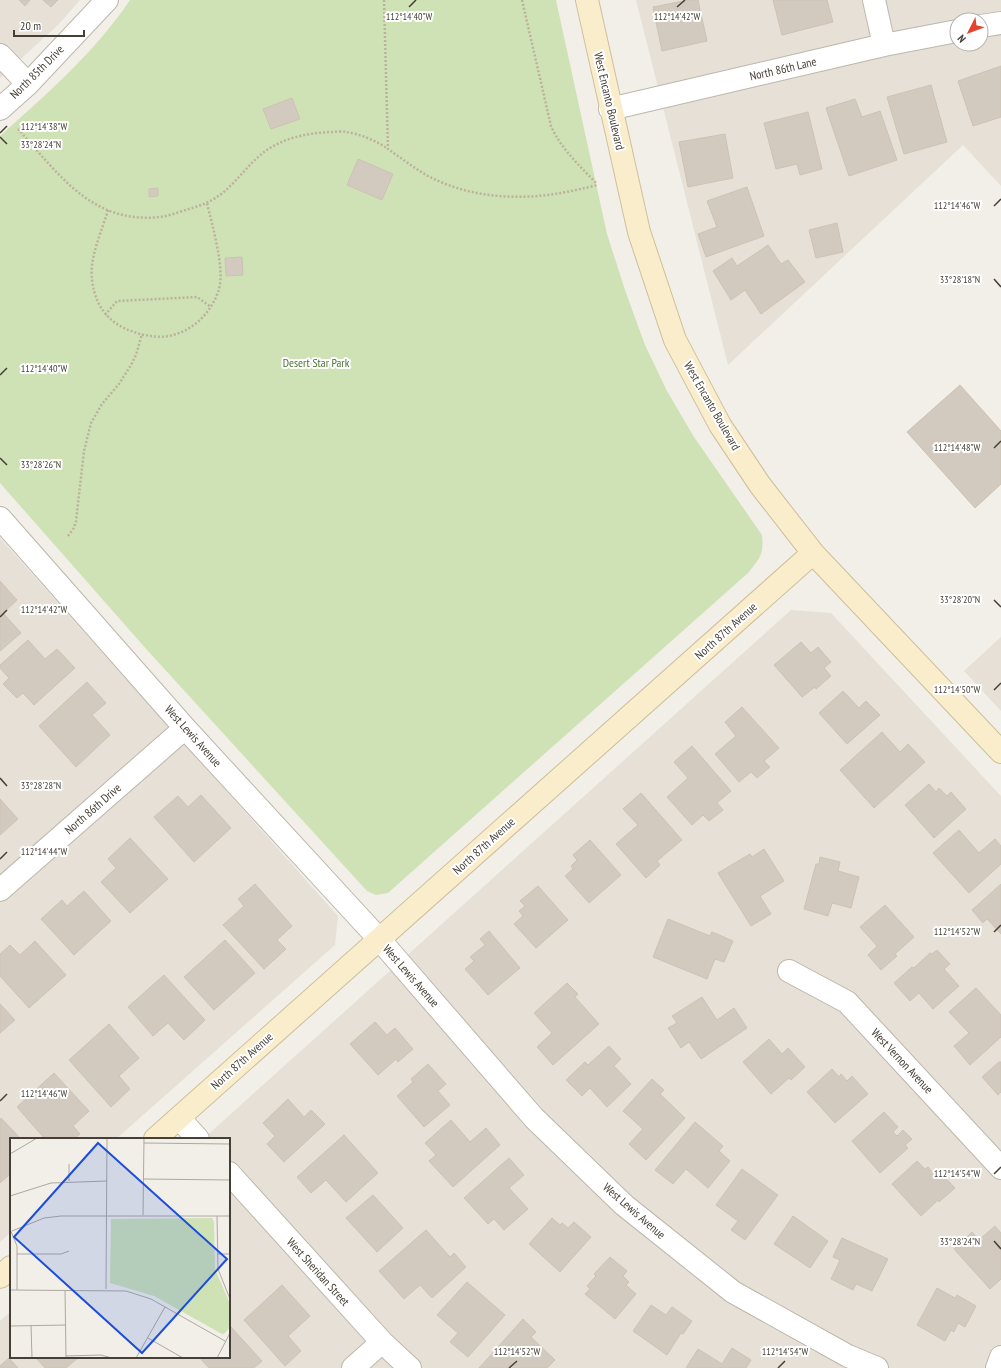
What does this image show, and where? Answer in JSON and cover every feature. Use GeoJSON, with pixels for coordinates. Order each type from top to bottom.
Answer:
{"type":"FeatureCollection","features":[{"type":"Feature","properties":{"kind":"street","name":"North 85th Drive"},"geometry":{"type":"LineString","coordinates":[[0,109],[28,84],[107,0]]}},
{"type":"Feature","properties":{"kind":"street","name":"West Encanto Boulevard"},"geometry":{"type":"LineString","coordinates":[[587,0],[610,109],[639,232],[675,340],[720,425],[760,485],[813,553],[1001,752]]}},
{"type":"Feature","properties":{"kind":"street"},"geometry":{"type":"LineString","coordinates":[[874,0],[884,46]]}},
{"type":"Feature","properties":{"kind":"street"},"geometry":{"type":"LineString","coordinates":[[989,25],[1001,23]]}},
{"type":"Feature","properties":{"kind":"street","name":"North 86th Lane"},"geometry":{"type":"LineString","coordinates":[[610,109],[884,46],[949,33]]}},
{"type":"Feature","properties":{"kind":"street"},"geometry":{"type":"LineString","coordinates":[[0,55],[28,84]]}},
{"type":"Feature","properties":{"kind":"street","name":"West Lewis Avenue"},"geometry":{"type":"LineString","coordinates":[[0,518],[185,728],[379,939],[534,1118],[624,1205],[733,1292],[848,1356],[877,1368]]}},
{"type":"Feature","properties":{"kind":"street","name":"North 87th Avenue"},"geometry":{"type":"LineString","coordinates":[[156,1138],[813,553]]}},
{"type":"Feature","properties":{"kind":"street","name":"North 86th Drive"},"geometry":{"type":"LineString","coordinates":[[0,890],[185,728]]}},
{"type":"Feature","properties":{"kind":"street","name":"West Vernon Avenue"},"geometry":{"type":"LineString","coordinates":[[789,971],[847,1002],[1001,1168]]}},
{"type":"Feature","properties":{"kind":"street"},"geometry":{"type":"LineString","coordinates":[[179,1118],[197,1138]]}},
{"type":"Feature","properties":{"kind":"street","name":"West Sheridan Street"},"geometry":{"type":"LineString","coordinates":[[230,1175],[382,1342],[410,1368]]}},
{"type":"Feature","properties":{"kind":"street"},"geometry":{"type":"LineString","coordinates":[[0,1277],[10,1268]]}},
{"type":"Feature","properties":{"kind":"street"},"geometry":{"type":"LineString","coordinates":[[353,1368],[382,1342]]}},
{"type":"Feature","properties":{"kind":"street"},"geometry":{"type":"LineString","coordinates":[[996,1368],[1001,1357]]}},
{"type":"Feature","properties":{"kind":"path"},"geometry":{"type":"LineString","coordinates":[[384,0],[388,149]]}},
{"type":"Feature","properties":{"kind":"path"},"geometry":{"type":"LineString","coordinates":[[18,129],[72,187],[93,202],[108,210],[127,216],[153,218],[166,216],[207,203],[218,197],[252,162],[270,148],[300,136],[317,133],[346,132],[378,142],[429,176],[469,192],[517,197],[547,195],[598,185],[566,152],[551,126],[522,0]]}},
{"type":"Feature","properties":{"kind":"path"},"geometry":{"type":"LineString","coordinates":[[108,210],[91,272],[94,292],[98,303],[105,315],[113,322],[142,334],[160,337],[189,329],[199,321],[211,307],[219,288],[220,270],[207,203]]}},
{"type":"Feature","properties":{"kind":"path"},"geometry":{"type":"LineString","coordinates":[[105,315],[117,301],[197,297],[211,307]]}},
{"type":"Feature","properties":{"kind":"path"},"geometry":{"type":"LineString","coordinates":[[68,536],[74,528],[76,521],[84,451],[91,423],[102,404],[119,384],[131,365],[142,334]]}},
{"type":"Feature","properties":{"kind":"shaded area"},"geometry":{"type":"Polygon","coordinates":[[[0,0],[80,0],[59,24],[0,78],[0,0]]]}},
{"type":"Feature","properties":{"kind":"shaded area"},"geometry":{"type":"Polygon","coordinates":[[[636,0],[1001,0],[1001,186],[963,145],[728,365],[636,0]]]}},
{"type":"Feature","properties":{"kind":"shaded area"},"geometry":{"type":"Polygon","coordinates":[[[0,538],[338,916],[335,945],[117,1138],[10,1138],[10,1233],[0,1242],[0,538]]]}},
{"type":"Feature","properties":{"kind":"shaded area"},"geometry":{"type":"Polygon","coordinates":[[[791,610],[831,613],[1001,796],[1001,1368],[0,1368],[0,1321],[10,1312],[10,1358],[230,1358],[230,1138],[204,1138],[791,610]]]}},
{"type":"Feature","properties":{"kind":"shaded area"},"geometry":{"type":"Polygon","coordinates":[[[1001,637],[1001,711],[964,671],[1001,637]]]}},
{"type":"Feature","properties":{"kind":"green space","name":"Desert Star Park"},"geometry":{"type":"Polygon","coordinates":[[[130,0],[556,0],[607,234],[645,345],[667,391],[694,437],[762,535],[762,552],[756,564],[748,573],[388,893],[376,895],[367,891],[148,651],[0,483],[0,136],[70,72],[102,37],[130,0]]]}},
{"type":"Feature","properties":{"kind":"building"},"geometry":{"type":"Polygon","coordinates":[[[19,0],[30,0],[25,6],[19,0]]]}},
{"type":"Feature","properties":{"kind":"building"},"geometry":{"type":"Polygon","coordinates":[[[43,0],[58,0],[51,7],[43,0]]]}},
{"type":"Feature","properties":{"kind":"building"},"geometry":{"type":"Polygon","coordinates":[[[688,0],[698,0],[707,41],[662,51],[653,7],[688,0]]]}},
{"type":"Feature","properties":{"kind":"building"},"geometry":{"type":"Polygon","coordinates":[[[773,0],[827,0],[833,22],[782,35],[773,0]]]}},
{"type":"Feature","properties":{"kind":"building"},"geometry":{"type":"Polygon","coordinates":[[[1001,66],[1001,117],[973,126],[958,81],[1001,66]]]}},
{"type":"Feature","properties":{"kind":"building"},"geometry":{"type":"Polygon","coordinates":[[[931,85],[947,142],[904,154],[887,97],[931,85]]]}},
{"type":"Feature","properties":{"kind":"building"},"geometry":{"type":"Polygon","coordinates":[[[292,98],[300,119],[271,129],[263,109],[292,98]]]}},
{"type":"Feature","properties":{"kind":"building"},"geometry":{"type":"Polygon","coordinates":[[[855,99],[862,117],[880,111],[897,160],[849,176],[826,108],[855,99]]]}},
{"type":"Feature","properties":{"kind":"building"},"geometry":{"type":"Polygon","coordinates":[[[808,112],[822,169],[800,175],[797,164],[776,169],[764,123],[808,112]]]}},
{"type":"Feature","properties":{"kind":"building"},"geometry":{"type":"Polygon","coordinates":[[[725,134],[733,178],[688,187],[679,142],[725,134]]]}},
{"type":"Feature","properties":{"kind":"building"},"geometry":{"type":"Polygon","coordinates":[[[358,159],[393,174],[382,200],[347,185],[358,159]]]}},
{"type":"Feature","properties":{"kind":"building"},"geometry":{"type":"Polygon","coordinates":[[[747,187],[764,236],[706,257],[698,234],[717,227],[707,201],[747,187]]]}},
{"type":"Feature","properties":{"kind":"building"},"geometry":{"type":"Polygon","coordinates":[[[158,188],[158,196],[149,197],[149,189],[158,188]]]}},
{"type":"Feature","properties":{"kind":"building"},"geometry":{"type":"Polygon","coordinates":[[[837,223],[843,252],[816,258],[809,230],[837,223]]]}},
{"type":"Feature","properties":{"kind":"building"},"geometry":{"type":"Polygon","coordinates":[[[768,245],[781,264],[788,260],[805,282],[761,314],[745,290],[731,300],[713,271],[732,258],[737,266],[768,245]]]}},
{"type":"Feature","properties":{"kind":"building"},"geometry":{"type":"Polygon","coordinates":[[[242,257],[243,275],[226,276],[225,258],[242,257]]]}},
{"type":"Feature","properties":{"kind":"building"},"geometry":{"type":"Polygon","coordinates":[[[960,385],[1001,431],[1001,484],[975,508],[907,432],[960,385]]]}},
{"type":"Feature","properties":{"kind":"building"},"geometry":{"type":"Polygon","coordinates":[[[0,581],[17,600],[3,613],[21,633],[0,651],[0,581]]]}},
{"type":"Feature","properties":{"kind":"building"},"geometry":{"type":"Polygon","coordinates":[[[28,640],[45,659],[57,649],[75,668],[34,705],[23,693],[17,698],[3,684],[9,678],[0,668],[0,665],[28,640]]]}},
{"type":"Feature","properties":{"kind":"building"},"geometry":{"type":"Polygon","coordinates":[[[801,642],[811,653],[818,647],[831,662],[824,668],[831,676],[816,689],[815,687],[802,697],[774,665],[801,642]]]}},
{"type":"Feature","properties":{"kind":"building"},"geometry":{"type":"Polygon","coordinates":[[[87,682],[106,703],[92,715],[110,735],[76,767],[39,726],[87,682]]]}},
{"type":"Feature","properties":{"kind":"building"},"geometry":{"type":"Polygon","coordinates":[[[843,691],[859,708],[866,701],[880,715],[847,744],[819,713],[843,691]]]}},
{"type":"Feature","properties":{"kind":"building"},"geometry":{"type":"Polygon","coordinates":[[[742,707],[779,748],[764,761],[770,767],[757,778],[751,772],[739,782],[715,754],[736,736],[725,722],[742,707]]]}},
{"type":"Feature","properties":{"kind":"building"},"geometry":{"type":"Polygon","coordinates":[[[882,732],[900,752],[908,744],[925,762],[874,808],[840,770],[882,732]]]}},
{"type":"Feature","properties":{"kind":"building"},"geometry":{"type":"Polygon","coordinates":[[[692,746],[731,791],[717,803],[723,810],[709,821],[703,815],[692,825],[667,797],[688,778],[674,762],[692,746]]]}},
{"type":"Feature","properties":{"kind":"building"},"geometry":{"type":"Polygon","coordinates":[[[929,784],[936,792],[939,788],[947,796],[951,792],[966,809],[934,838],[905,805],[929,784]]]}},
{"type":"Feature","properties":{"kind":"building"},"geometry":{"type":"Polygon","coordinates":[[[641,793],[682,840],[657,861],[660,865],[646,878],[616,844],[638,825],[623,809],[641,793]]]}},
{"type":"Feature","properties":{"kind":"building"},"geometry":{"type":"Polygon","coordinates":[[[201,795],[231,828],[194,862],[154,817],[178,796],[188,807],[201,795]]]}},
{"type":"Feature","properties":{"kind":"building"},"geometry":{"type":"Polygon","coordinates":[[[0,799],[18,819],[0,835],[0,799]]]}},
{"type":"Feature","properties":{"kind":"building"},"geometry":{"type":"Polygon","coordinates":[[[959,830],[979,853],[995,839],[1001,846],[1001,864],[969,893],[933,853],[959,830]]]}},
{"type":"Feature","properties":{"kind":"building"},"geometry":{"type":"Polygon","coordinates":[[[130,838],[168,879],[130,913],[101,882],[116,868],[108,859],[130,838]]]}},
{"type":"Feature","properties":{"kind":"building"},"geometry":{"type":"Polygon","coordinates":[[[590,840],[621,875],[589,903],[565,876],[573,869],[571,866],[577,860],[573,855],[590,840]]]}},
{"type":"Feature","properties":{"kind":"building"},"geometry":{"type":"Polygon","coordinates":[[[764,849],[784,881],[760,896],[771,914],[751,926],[718,873],[750,854],[752,857],[764,849]]]}},
{"type":"Feature","properties":{"kind":"building"},"geometry":{"type":"Polygon","coordinates":[[[820,857],[840,862],[838,871],[859,877],[851,908],[832,903],[828,916],[804,909],[816,864],[819,864],[820,857]]]}},
{"type":"Feature","properties":{"kind":"building"},"geometry":{"type":"Polygon","coordinates":[[[255,884],[292,926],[277,940],[286,949],[264,969],[223,925],[244,906],[238,899],[255,884]]]}},
{"type":"Feature","properties":{"kind":"building"},"geometry":{"type":"Polygon","coordinates":[[[1001,884],[1001,934],[987,919],[983,923],[972,910],[1001,884]]]}},
{"type":"Feature","properties":{"kind":"building"},"geometry":{"type":"Polygon","coordinates":[[[538,886],[568,920],[536,948],[514,924],[523,916],[519,911],[525,906],[520,901],[538,886]]]}},
{"type":"Feature","properties":{"kind":"building"},"geometry":{"type":"Polygon","coordinates":[[[84,891],[111,921],[74,955],[41,919],[62,900],[67,906],[84,891]]]}},
{"type":"Feature","properties":{"kind":"building"},"geometry":{"type":"Polygon","coordinates":[[[885,905],[914,937],[895,954],[897,956],[881,970],[868,955],[877,946],[860,927],[885,905]]]}},
{"type":"Feature","properties":{"kind":"building"},"geometry":{"type":"Polygon","coordinates":[[[668,919],[710,936],[712,932],[733,941],[724,962],[715,959],[707,979],[653,957],[668,919]]]}},
{"type":"Feature","properties":{"kind":"building"},"geometry":{"type":"Polygon","coordinates":[[[489,931],[520,968],[488,995],[465,969],[474,961],[470,957],[485,945],[480,939],[489,931]]]}},
{"type":"Feature","properties":{"kind":"building"},"geometry":{"type":"Polygon","coordinates":[[[225,940],[255,973],[214,1010],[184,977],[225,940]]]}},
{"type":"Feature","properties":{"kind":"building"},"geometry":{"type":"Polygon","coordinates":[[[35,941],[66,975],[29,1008],[0,976],[0,954],[10,945],[20,955],[35,941]]]}},
{"type":"Feature","properties":{"kind":"building"},"geometry":{"type":"Polygon","coordinates":[[[937,950],[950,964],[944,969],[959,986],[933,1009],[919,993],[910,1001],[894,983],[912,967],[914,968],[930,953],[932,954],[937,950]]]}},
{"type":"Feature","properties":{"kind":"building"},"geometry":{"type":"Polygon","coordinates":[[[164,975],[205,1020],[184,1040],[168,1023],[153,1036],[128,1007],[164,975]]]}},
{"type":"Feature","properties":{"kind":"building"},"geometry":{"type":"Polygon","coordinates":[[[567,983],[578,994],[575,997],[599,1024],[553,1065],[537,1047],[552,1033],[534,1013],[567,983]]]}},
{"type":"Feature","properties":{"kind":"building"},"geometry":{"type":"Polygon","coordinates":[[[976,988],[1001,1015],[1001,1037],[970,1065],[954,1046],[969,1033],[949,1012],[976,988]]]}},
{"type":"Feature","properties":{"kind":"building"},"geometry":{"type":"Polygon","coordinates":[[[702,997],[717,1020],[734,1008],[747,1028],[701,1059],[689,1042],[681,1048],[668,1028],[677,1023],[672,1016],[702,997]]]}},
{"type":"Feature","properties":{"kind":"building"},"geometry":{"type":"Polygon","coordinates":[[[0,1004],[15,1020],[0,1033],[0,1004]]]}},
{"type":"Feature","properties":{"kind":"building"},"geometry":{"type":"Polygon","coordinates":[[[375,1022],[387,1035],[395,1028],[413,1049],[398,1062],[396,1059],[378,1075],[350,1044],[375,1022]]]}},
{"type":"Feature","properties":{"kind":"building"},"geometry":{"type":"Polygon","coordinates":[[[109,1024],[139,1058],[119,1076],[130,1089],[111,1107],[69,1060],[109,1024]]]}},
{"type":"Feature","properties":{"kind":"building"},"geometry":{"type":"Polygon","coordinates":[[[769,1039],[782,1054],[788,1048],[805,1067],[791,1080],[789,1078],[771,1094],[743,1062],[769,1039]]]}},
{"type":"Feature","properties":{"kind":"building"},"geometry":{"type":"Polygon","coordinates":[[[609,1046],[621,1059],[614,1066],[631,1084],[607,1107],[590,1088],[582,1096],[566,1080],[585,1062],[588,1065],[609,1046]]]}},
{"type":"Feature","properties":{"kind":"building"},"geometry":{"type":"Polygon","coordinates":[[[999,1062],[1001,1062],[1001,1092],[998,1095],[982,1077],[999,1062]]]}},
{"type":"Feature","properties":{"kind":"building"},"geometry":{"type":"Polygon","coordinates":[[[428,1064],[446,1084],[438,1091],[450,1105],[424,1127],[397,1096],[413,1082],[411,1079],[428,1064]]]}},
{"type":"Feature","properties":{"kind":"building"},"geometry":{"type":"Polygon","coordinates":[[[832,1069],[839,1077],[841,1074],[847,1081],[852,1076],[868,1094],[835,1123],[807,1092],[832,1069]]]}},
{"type":"Feature","properties":{"kind":"building"},"geometry":{"type":"Polygon","coordinates":[[[54,1073],[89,1111],[73,1126],[80,1134],[75,1138],[44,1138],[17,1107],[54,1073]]]}},
{"type":"Feature","properties":{"kind":"building"},"geometry":{"type":"Polygon","coordinates":[[[652,1079],[664,1090],[660,1094],[685,1118],[646,1160],[629,1144],[643,1129],[623,1111],[652,1079]]]}},
{"type":"Feature","properties":{"kind":"building"},"geometry":{"type":"Polygon","coordinates":[[[288,1099],[304,1117],[311,1110],[325,1124],[284,1162],[267,1144],[275,1136],[263,1123],[288,1099]]]}},
{"type":"Feature","properties":{"kind":"building"},"geometry":{"type":"Polygon","coordinates":[[[884,1112],[898,1127],[893,1132],[897,1136],[903,1130],[912,1139],[905,1145],[908,1148],[880,1173],[852,1141],[884,1112]]]}},
{"type":"Feature","properties":{"kind":"building"},"geometry":{"type":"Polygon","coordinates":[[[1,1118],[20,1138],[10,1138],[10,1176],[9,1175],[0,1183],[1,1118]]]}},
{"type":"Feature","properties":{"kind":"building"},"geometry":{"type":"Polygon","coordinates":[[[451,1120],[470,1142],[486,1128],[500,1145],[453,1187],[429,1161],[436,1155],[425,1143],[451,1120]]]}},
{"type":"Feature","properties":{"kind":"building"},"geometry":{"type":"Polygon","coordinates":[[[695,1122],[723,1146],[719,1151],[730,1161],[708,1188],[686,1169],[673,1184],[655,1170],[695,1122]]]}},
{"type":"Feature","properties":{"kind":"building"},"geometry":{"type":"Polygon","coordinates":[[[344,1135],[378,1173],[346,1202],[326,1180],[311,1193],[297,1177],[344,1135]]]}},
{"type":"Feature","properties":{"kind":"building"},"geometry":{"type":"Polygon","coordinates":[[[509,1158],[524,1175],[509,1188],[528,1209],[504,1230],[494,1219],[488,1224],[464,1198],[509,1158]]]}},
{"type":"Feature","properties":{"kind":"building"},"geometry":{"type":"Polygon","coordinates":[[[917,1161],[925,1169],[928,1167],[933,1173],[937,1169],[955,1188],[939,1202],[938,1200],[921,1216],[892,1184],[917,1161]]]}},
{"type":"Feature","properties":{"kind":"building"},"geometry":{"type":"Polygon","coordinates":[[[742,1169],[778,1195],[745,1240],[731,1230],[738,1221],[716,1205],[742,1169]]]}},
{"type":"Feature","properties":{"kind":"building"},"geometry":{"type":"Polygon","coordinates":[[[373,1195],[403,1228],[377,1252],[346,1218],[373,1195]]]}},
{"type":"Feature","properties":{"kind":"building"},"geometry":{"type":"Polygon","coordinates":[[[793,1216],[828,1241],[810,1268],[774,1244],[793,1216]]]}},
{"type":"Feature","properties":{"kind":"building"},"geometry":{"type":"Polygon","coordinates":[[[552,1218],[560,1225],[562,1223],[568,1228],[574,1222],[591,1237],[560,1272],[529,1244],[552,1218]]]}},
{"type":"Feature","properties":{"kind":"building"},"geometry":{"type":"Polygon","coordinates":[[[995,1226],[1001,1233],[1001,1279],[990,1289],[954,1249],[972,1232],[979,1240],[995,1226]]]}},
{"type":"Feature","properties":{"kind":"building"},"geometry":{"type":"Polygon","coordinates":[[[426,1230],[450,1257],[454,1253],[466,1267],[432,1298],[420,1285],[404,1299],[379,1271],[426,1230]]]}},
{"type":"Feature","properties":{"kind":"building"},"geometry":{"type":"Polygon","coordinates":[[[842,1238],[888,1259],[872,1291],[856,1284],[853,1290],[831,1279],[840,1260],[833,1257],[842,1238]]]}},
{"type":"Feature","properties":{"kind":"building"},"geometry":{"type":"Polygon","coordinates":[[[610,1257],[627,1271],[623,1276],[629,1282],[626,1285],[636,1294],[615,1319],[585,1294],[590,1289],[587,1286],[596,1276],[594,1274],[610,1257]]]}},
{"type":"Feature","properties":{"kind":"building"},"geometry":{"type":"Polygon","coordinates":[[[467,1282],[505,1315],[468,1357],[450,1342],[458,1333],[437,1315],[467,1282]]]}},
{"type":"Feature","properties":{"kind":"building"},"geometry":{"type":"Polygon","coordinates":[[[282,1285],[310,1316],[288,1336],[301,1351],[285,1366],[244,1320],[282,1285]]]}},
{"type":"Feature","properties":{"kind":"building"},"geometry":{"type":"Polygon","coordinates":[[[937,1288],[955,1298],[957,1295],[976,1306],[965,1327],[958,1323],[954,1332],[951,1330],[945,1341],[917,1325],[937,1288]]]}},
{"type":"Feature","properties":{"kind":"building"},"geometry":{"type":"Polygon","coordinates":[[[651,1305],[666,1315],[672,1307],[692,1321],[683,1334],[681,1333],[667,1355],[633,1331],[651,1305]]]}},
{"type":"Feature","properties":{"kind":"building"},"geometry":{"type":"Polygon","coordinates":[[[523,1319],[536,1332],[531,1337],[555,1360],[547,1368],[479,1368],[523,1319]]]}},
{"type":"Feature","properties":{"kind":"building"},"geometry":{"type":"Polygon","coordinates":[[[230,1326],[262,1361],[254,1368],[209,1368],[200,1358],[230,1358],[230,1326]]]}},
{"type":"Feature","properties":{"kind":"building"},"geometry":{"type":"Polygon","coordinates":[[[732,1348],[751,1360],[746,1368],[686,1368],[698,1349],[722,1364],[732,1348]]]}},
{"type":"Feature","properties":{"kind":"building"},"geometry":{"type":"Polygon","coordinates":[[[9,1358],[18,1368],[0,1368],[0,1366],[9,1358]]]}},
{"type":"Feature","properties":{"kind":"building"},"geometry":{"type":"Polygon","coordinates":[[[36,1358],[78,1358],[66,1368],[45,1368],[36,1358]]]}}]}
